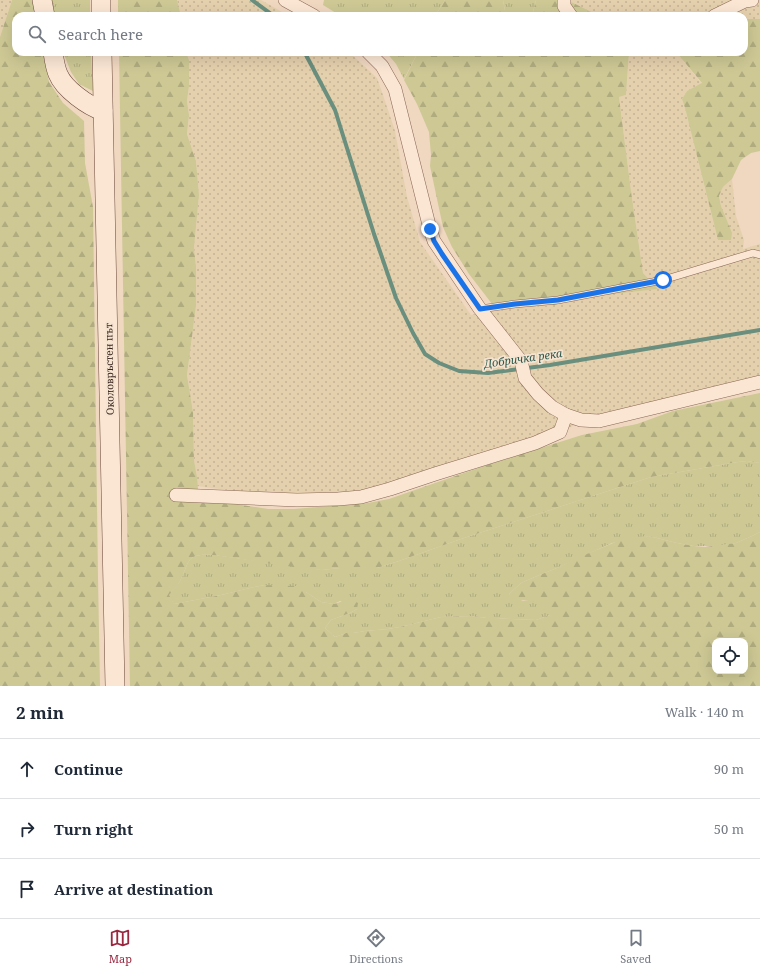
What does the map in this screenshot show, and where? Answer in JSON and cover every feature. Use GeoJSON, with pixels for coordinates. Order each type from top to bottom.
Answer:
{"type":"FeatureCollection","features":[{"type":"Feature","properties":{"kind":"main road"},"geometry":{"type":"LineString","coordinates":[[42,0],[44,12]]}},
{"type":"Feature","properties":{"kind":"main road"},"geometry":{"type":"LineString","coordinates":[[101,0],[101,12]]}},
{"type":"Feature","properties":{"kind":"main road"},"geometry":{"type":"LineString","coordinates":[[54,56],[58,75],[69,89],[84,102],[103,111]]}},
{"type":"Feature","properties":{"kind":"main road","name":"Околовръстен път"},"geometry":{"type":"LineString","coordinates":[[102,56],[115,686]]}},
{"type":"Feature","properties":{"kind":"street"},"geometry":{"type":"LineString","coordinates":[[285,0],[307,12]]}},
{"type":"Feature","properties":{"kind":"street"},"geometry":{"type":"LineString","coordinates":[[564,0],[564,6],[568,12]]}},
{"type":"Feature","properties":{"kind":"street"},"geometry":{"type":"LineString","coordinates":[[722,12],[745,1],[752,0]]}},
{"type":"Feature","properties":{"kind":"street"},"geometry":{"type":"LineString","coordinates":[[372,56],[382,66],[395,89],[434,241],[480,309],[521,361],[524,378],[552,407],[566,415],[581,420],[599,421],[760,382]]}},
{"type":"Feature","properties":{"kind":"street"},"geometry":{"type":"LineString","coordinates":[[176,494],[297,500],[361,497],[535,443],[560,432],[566,415]]}},
{"type":"Feature","properties":{"kind":"lane"},"geometry":{"type":"LineString","coordinates":[[480,309],[558,300],[663,280],[753,253],[760,255]]}},
{"type":"Feature","properties":{"kind":"shaded area"},"geometry":{"type":"Polygon","coordinates":[[[0,0],[12,0],[0,37],[0,0]]]}},
{"type":"Feature","properties":{"kind":"shaded area"},"geometry":{"type":"Polygon","coordinates":[[[177,0],[261,0],[282,12],[180,12],[177,0]]]}},
{"type":"Feature","properties":{"kind":"shaded area"},"geometry":{"type":"Polygon","coordinates":[[[567,0],[760,0],[760,19],[748,19],[748,12],[592,12],[567,0]]]}},
{"type":"Feature","properties":{"kind":"shaded area"},"geometry":{"type":"Polygon","coordinates":[[[188,56],[353,56],[377,78],[395,131],[407,197],[420,242],[471,315],[496,309],[554,305],[605,295],[657,289],[643,273],[619,97],[626,95],[629,56],[679,56],[702,84],[687,91],[682,99],[718,240],[731,239],[719,196],[723,187],[732,179],[736,216],[744,240],[743,249],[760,244],[760,377],[600,414],[551,436],[388,486],[332,495],[283,498],[197,486],[194,460],[193,412],[187,375],[196,306],[196,266],[194,248],[199,195],[196,161],[187,134],[189,115],[187,101],[189,86],[189,60],[188,56]]]}},
{"type":"Feature","properties":{"kind":"green space"},"geometry":{"type":"Polygon","coordinates":[[[12,0],[33,0],[35,12],[12,12],[12,56],[44,56],[49,82],[63,103],[84,121],[85,163],[93,207],[100,686],[0,686],[0,37],[12,0]]]}},
{"type":"Feature","properties":{"kind":"green space"},"geometry":{"type":"Polygon","coordinates":[[[48,0],[90,0],[90,12],[51,12],[48,0]]]}},
{"type":"Feature","properties":{"kind":"green space"},"geometry":{"type":"Polygon","coordinates":[[[118,0],[177,0],[180,12],[118,12],[118,0]]]}},
{"type":"Feature","properties":{"kind":"green space"},"geometry":{"type":"Polygon","coordinates":[[[324,0],[445,0],[438,12],[334,12],[323,5],[324,0]]]}},
{"type":"Feature","properties":{"kind":"green space"},"geometry":{"type":"Polygon","coordinates":[[[445,0],[503,0],[505,12],[438,12],[445,0]]]}},
{"type":"Feature","properties":{"kind":"green space"},"geometry":{"type":"Polygon","coordinates":[[[503,0],[536,0],[533,12],[505,12],[503,0]]]}},
{"type":"Feature","properties":{"kind":"green space"},"geometry":{"type":"Polygon","coordinates":[[[536,0],[567,0],[592,12],[533,12],[536,0]]]}},
{"type":"Feature","properties":{"kind":"green space"},"geometry":{"type":"Polygon","coordinates":[[[748,19],[760,19],[760,151],[751,153],[741,160],[732,179],[723,187],[719,196],[721,206],[732,233],[731,240],[718,240],[682,99],[687,91],[702,83],[679,56],[748,56],[748,19]]]}},
{"type":"Feature","properties":{"kind":"green space"},"geometry":{"type":"Polygon","coordinates":[[[65,56],[91,56],[93,91],[79,84],[71,72],[65,56]]]}},
{"type":"Feature","properties":{"kind":"green space"},"geometry":{"type":"Polygon","coordinates":[[[119,56],[188,56],[189,60],[189,86],[187,101],[189,115],[187,134],[196,161],[199,195],[194,248],[196,266],[196,306],[187,375],[193,412],[194,460],[199,500],[225,501],[268,509],[294,509],[368,503],[389,499],[487,465],[582,435],[637,424],[673,411],[760,393],[760,463],[747,461],[738,462],[651,477],[377,568],[340,568],[322,570],[307,569],[214,555],[198,555],[193,557],[187,564],[178,584],[169,595],[174,604],[265,585],[296,586],[321,602],[334,604],[350,599],[358,603],[357,609],[331,620],[325,628],[335,637],[346,633],[400,627],[441,617],[472,616],[536,620],[550,615],[549,610],[537,602],[515,600],[509,594],[521,583],[625,538],[649,536],[677,543],[705,547],[736,543],[760,532],[760,686],[130,686],[119,56]]]}},
{"type":"Feature","properties":{"kind":"green space"},"geometry":{"type":"Polygon","coordinates":[[[389,56],[416,56],[404,79],[396,64],[389,56]]]}},
{"type":"Feature","properties":{"kind":"green space"},"geometry":{"type":"Polygon","coordinates":[[[416,56],[629,56],[626,95],[619,97],[643,273],[658,289],[605,295],[554,305],[496,309],[469,274],[452,247],[443,227],[430,166],[431,155],[429,132],[417,104],[404,80],[416,56]]]}},
{"type":"Feature","properties":{"kind":"green space"},"geometry":{"type":"Polygon","coordinates":[[[747,461],[760,463],[760,532],[736,543],[718,546],[694,546],[649,536],[612,543],[521,583],[509,594],[523,601],[529,600],[539,602],[550,610],[550,615],[536,620],[472,616],[441,617],[400,627],[346,633],[335,637],[325,628],[331,620],[357,609],[340,601],[334,604],[321,602],[306,592],[265,585],[174,604],[168,595],[179,583],[190,560],[198,555],[214,555],[322,570],[340,568],[377,568],[651,477],[747,461]]]}},
{"type":"Feature","properties":{"kind":"waterway","name":"Добричка река"},"geometry":{"type":"LineString","coordinates":[[252,0],[268,12]]}},
{"type":"Feature","properties":{"kind":"waterway","name":"Добричка река"},"geometry":{"type":"LineString","coordinates":[[307,56],[335,110],[396,298],[425,354],[439,363],[459,371],[488,373],[550,365],[760,330]]}},
{"type":"Feature","properties":{"kind":"route"},"geometry":{"type":"LineString","coordinates":[[430,229],[434,241],[442,254],[480,309],[558,300],[663,280]]}}]}
